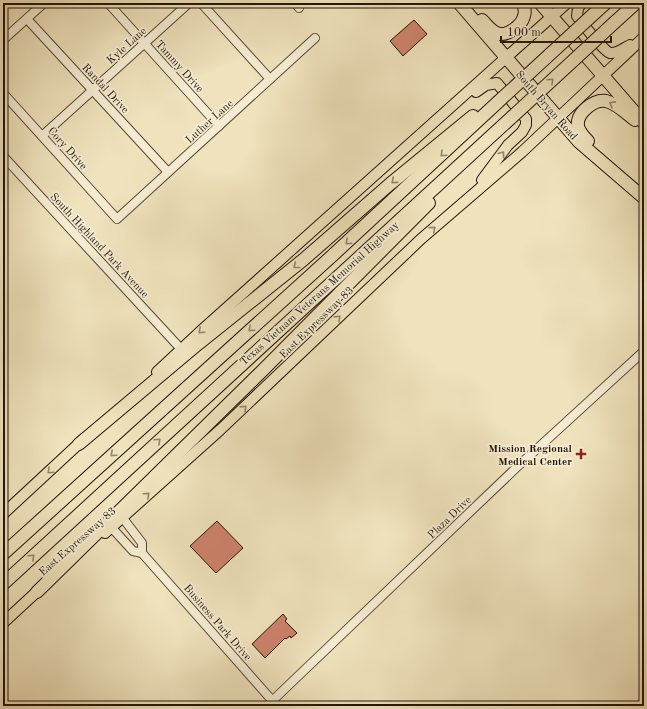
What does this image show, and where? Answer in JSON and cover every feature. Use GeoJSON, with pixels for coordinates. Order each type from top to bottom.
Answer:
{"type":"FeatureCollection","features":[{"type":"Feature","properties":{"kind":"highway"},"geometry":{"type":"LineString","coordinates":[[460,3],[492,30],[499,34],[506,34],[521,22],[525,9],[523,3]]}},
{"type":"Feature","properties":{"kind":"highway","name":"South Bryan Road"},"geometry":{"type":"LineString","coordinates":[[460,3],[579,142],[644,198]]}},
{"type":"Feature","properties":{"kind":"highway"},"geometry":{"type":"LineString","coordinates":[[540,3],[644,123]]}},
{"type":"Feature","properties":{"kind":"highway","name":"Texas Vietnam Veterans Memorial Highway"},"geometry":{"type":"LineString","coordinates":[[3,584],[636,3]]}},
{"type":"Feature","properties":{"kind":"highway","name":"Texas Vietnam Veterans Memorial Highway"},"geometry":{"type":"LineString","coordinates":[[3,554],[339,250],[602,6]]}},
{"type":"Feature","properties":{"kind":"highway"},"geometry":{"type":"LineString","coordinates":[[619,177],[582,135],[578,127],[578,121],[584,111],[595,102],[608,101],[644,127]]}},
{"type":"Feature","properties":{"kind":"highway"},"geometry":{"type":"LineString","coordinates":[[79,444],[198,344],[303,260],[390,184],[471,117],[495,105]]}},
{"type":"Feature","properties":{"kind":"highway"},"geometry":{"type":"LineString","coordinates":[[37,592],[425,208],[490,138]]}},
{"type":"Feature","properties":{"kind":"main road"},"geometry":{"type":"LineString","coordinates":[[3,514],[181,349],[567,3]]}},
{"type":"Feature","properties":{"kind":"main road"},"geometry":{"type":"LineString","coordinates":[[582,3],[578,8],[577,16],[605,51],[614,53],[623,50],[644,36]]}},
{"type":"Feature","properties":{"kind":"main road","name":"East Expressway 83"},"geometry":{"type":"LineString","coordinates":[[3,623],[220,430],[421,239],[522,152],[644,36]]}},
{"type":"Feature","properties":{"kind":"main road"},"geometry":{"type":"LineString","coordinates":[[449,109],[486,85],[497,83],[526,119],[526,125],[522,132],[508,145],[470,197]]}},
{"type":"Feature","properties":{"kind":"street"},"geometry":{"type":"LineString","coordinates":[[3,40],[44,3]]}},
{"type":"Feature","properties":{"kind":"street","name":"Tammy Drive"},"geometry":{"type":"LineString","coordinates":[[108,3],[220,126]]}},
{"type":"Feature","properties":{"kind":"street","name":"Kyle Lane"},"geometry":{"type":"LineString","coordinates":[[42,136],[189,3]]}},
{"type":"Feature","properties":{"kind":"street"},"geometry":{"type":"LineString","coordinates":[[201,3],[270,79]]}},
{"type":"Feature","properties":{"kind":"street","name":"Randal Drive"},"geometry":{"type":"LineString","coordinates":[[27,18],[168,172]]}},
{"type":"Feature","properties":{"kind":"street","name":"Luther Lane"},"geometry":{"type":"LineString","coordinates":[[117,219],[315,38]]}},
{"type":"Feature","properties":{"kind":"street","name":"Cory Drive"},"geometry":{"type":"LineString","coordinates":[[3,93],[117,219]]}},
{"type":"Feature","properties":{"kind":"street","name":"South Highland Park Avenue"},"geometry":{"type":"LineString","coordinates":[[3,156],[181,349]]}},
{"type":"Feature","properties":{"kind":"street","name":"Plaza Drive"},"geometry":{"type":"LineString","coordinates":[[274,703],[516,468],[644,351]]}},
{"type":"Feature","properties":{"kind":"street","name":"Business Park Drive"},"geometry":{"type":"LineString","coordinates":[[122,518],[142,543],[142,552]]}},
{"type":"Feature","properties":{"kind":"street","name":"Business Park Drive"},"geometry":{"type":"LineString","coordinates":[[111,527],[133,550],[142,552],[274,703]]}},
{"type":"Feature","properties":{"kind":"building"},"geometry":{"type":"Polygon","coordinates":[[[414,20],[427,34],[403,56],[390,41],[414,20]]]}},
{"type":"Feature","properties":{"kind":"building"},"geometry":{"type":"Polygon","coordinates":[[[217,521],[243,548],[216,573],[190,546],[217,521]]]}},
{"type":"Feature","properties":{"kind":"building"},"geometry":{"type":"Polygon","coordinates":[[[283,614],[287,619],[285,621],[297,633],[291,638],[290,636],[286,639],[285,638],[265,658],[252,644],[283,614]]]}},
{"type":"Feature","properties":{"kind":"place","name":"Mission Regional Medical Center"},"geometry":{"type":"Point","coordinates":[581,454]}}]}
